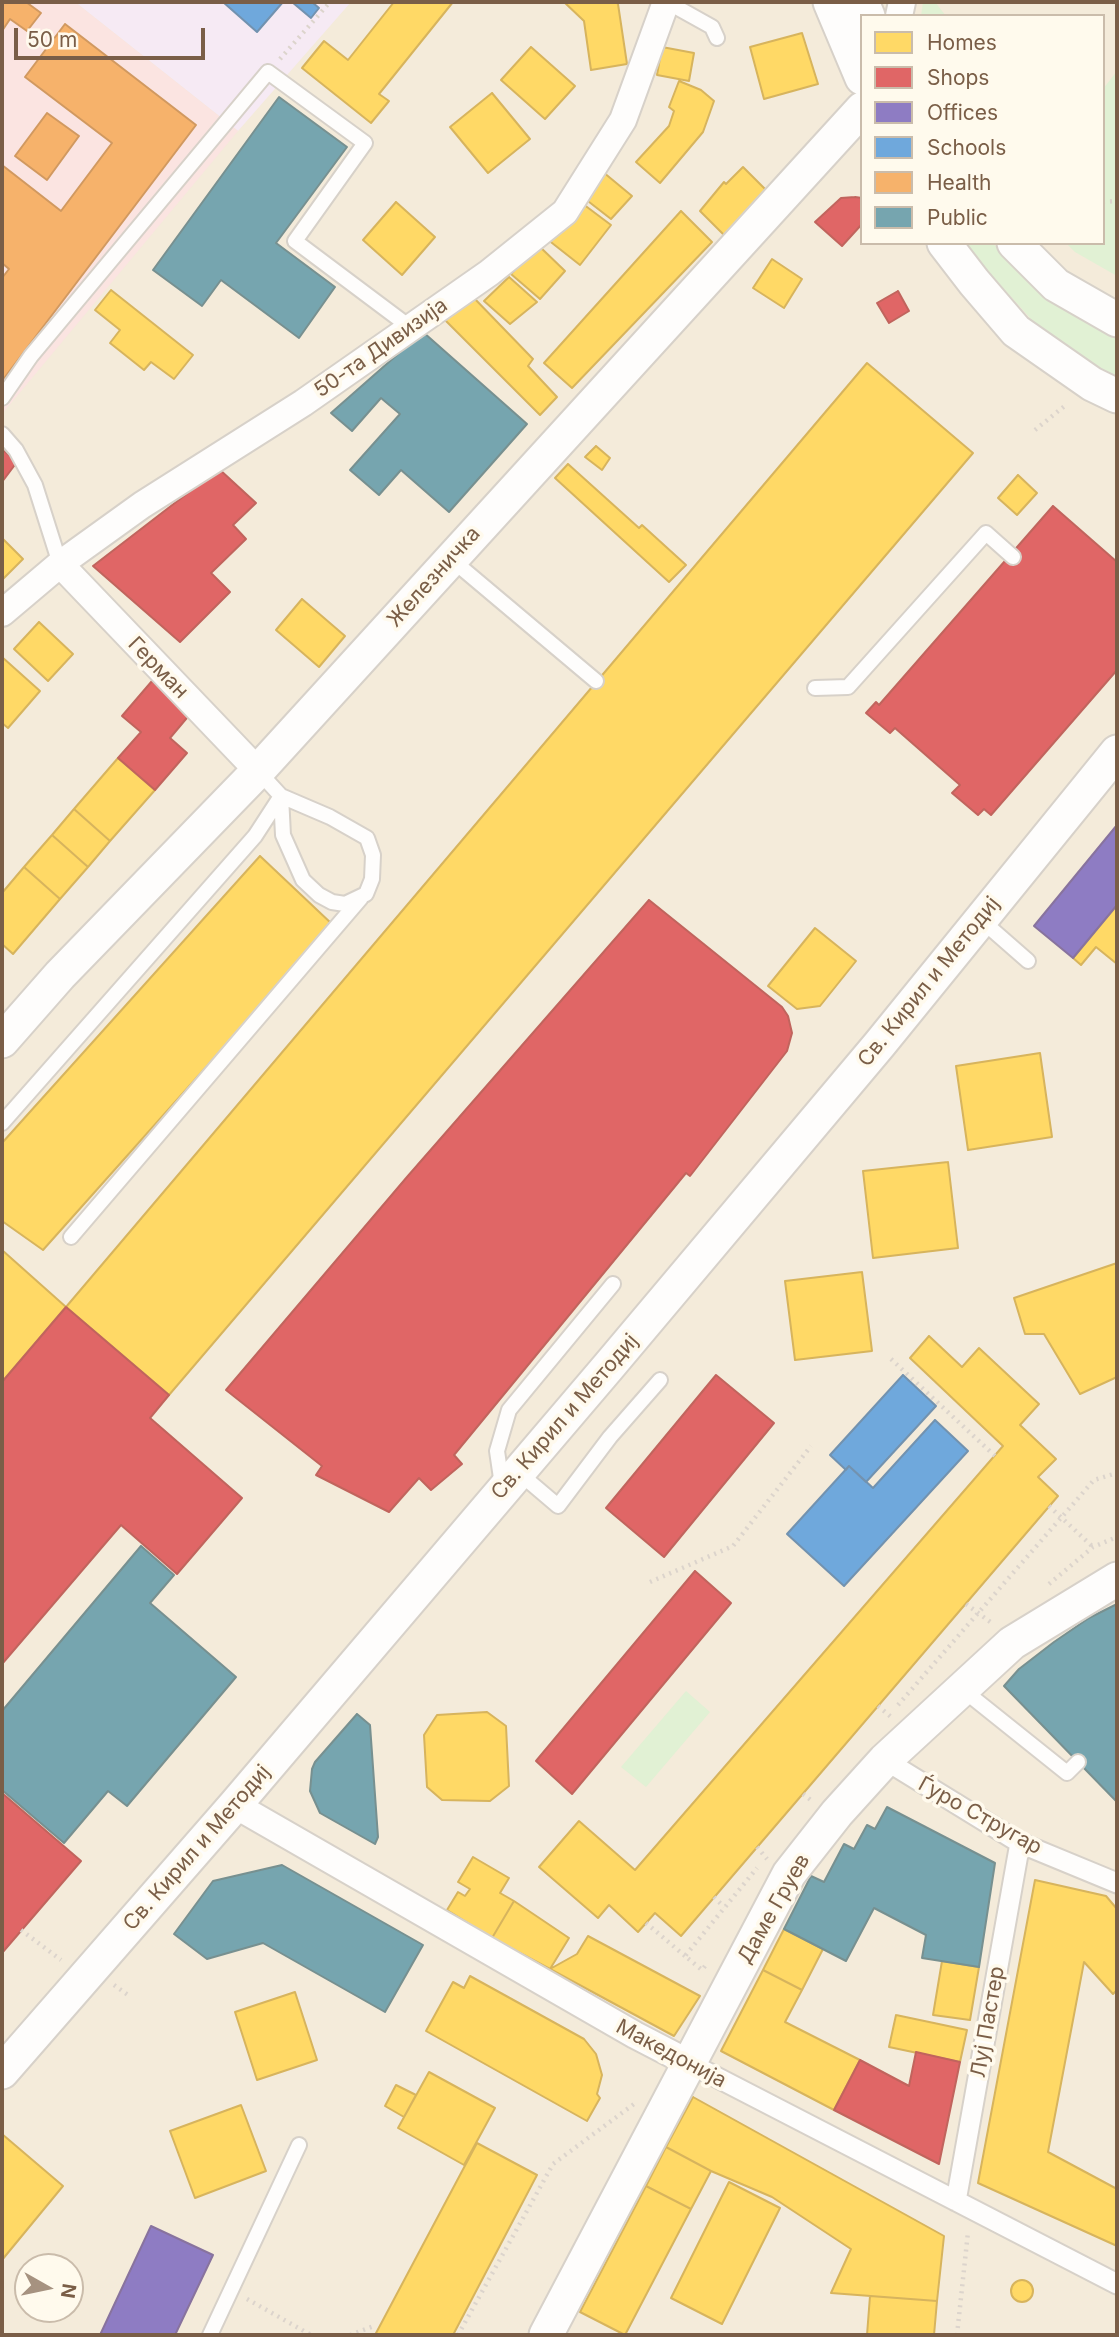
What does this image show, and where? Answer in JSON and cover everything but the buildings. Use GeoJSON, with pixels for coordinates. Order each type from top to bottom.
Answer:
{"type":"FeatureCollection","features":[{"type":"Feature","properties":{"kind":"street","name":"50-та Дивизија"},"geometry":{"type":"LineString","coordinates":[[2,613],[60,565],[142,505],[303,403],[489,273],[565,212],[623,120],[666,2]]}},
{"type":"Feature","properties":{"kind":"street"},"geometry":{"type":"LineString","coordinates":[[830,2],[860,73]]}},
{"type":"Feature","properties":{"kind":"street","name":"Железничка"},"geometry":{"type":"LineString","coordinates":[[2,1041],[60,975],[257,771],[860,111]]}},
{"type":"Feature","properties":{"kind":"street"},"geometry":{"type":"LineString","coordinates":[[946,245],[1016,331],[1092,384],[1117,396]]}},
{"type":"Feature","properties":{"kind":"street"},"geometry":{"type":"LineString","coordinates":[[1016,245],[1056,285],[1117,320]]}},
{"type":"Feature","properties":{"kind":"street","name":"Герман"},"geometry":{"type":"LineString","coordinates":[[60,565],[257,771]]}},
{"type":"Feature","properties":{"kind":"street","name":"Св. Кирил и Методиј"},"geometry":{"type":"LineString","coordinates":[[2,2072],[235,1805],[511,1481],[879,1045],[1117,752]]}},
{"type":"Feature","properties":{"kind":"street","name":"Даме Груев"},"geometry":{"type":"LineString","coordinates":[[546,2335],[789,1874],[837,1813],[885,1760],[1012,1643],[1117,1578]]}},
{"type":"Feature","properties":{"kind":"street","name":"Ѓуро Стругар"},"geometry":{"type":"LineString","coordinates":[[885,1760],[1020,1843],[1117,1883]]}},
{"type":"Feature","properties":{"kind":"street","name":"Македонија"},"geometry":{"type":"LineString","coordinates":[[235,1805],[635,2035],[1117,2284]]}},
{"type":"Feature","properties":{"kind":"street","name":"Луј Пастер"},"geometry":{"type":"LineString","coordinates":[[963,2205],[1020,1843]]}},
{"type":"Feature","properties":{"kind":"lane"},"geometry":{"type":"LineString","coordinates":[[666,2],[712,27],[717,38]]}},
{"type":"Feature","properties":{"kind":"lane"},"geometry":{"type":"LineString","coordinates":[[2,398],[31,356],[268,72],[365,144],[295,240],[411,328]]}},
{"type":"Feature","properties":{"kind":"lane"},"geometry":{"type":"LineString","coordinates":[[2,434],[20,457],[35,485],[60,565]]}},
{"type":"Feature","properties":{"kind":"lane"},"geometry":{"type":"LineString","coordinates":[[815,688],[848,687],[986,533],[1013,557]]}},
{"type":"Feature","properties":{"kind":"lane"},"geometry":{"type":"LineString","coordinates":[[451,559],[596,681]]}},
{"type":"Feature","properties":{"kind":"lane"},"geometry":{"type":"LineString","coordinates":[[71,1237],[366,894],[372,879],[373,855],[367,838],[330,817],[281,796],[257,771]]}},
{"type":"Feature","properties":{"kind":"lane"},"geometry":{"type":"LineString","coordinates":[[281,796],[283,835],[303,880],[318,895],[332,902],[345,904],[362,897]]}},
{"type":"Feature","properties":{"kind":"lane"},"geometry":{"type":"LineString","coordinates":[[2,1123],[256,836],[281,796]]}},
{"type":"Feature","properties":{"kind":"lane"},"geometry":{"type":"LineString","coordinates":[[980,919],[1028,961]]}},
{"type":"Feature","properties":{"kind":"lane"},"geometry":{"type":"LineString","coordinates":[[613,1284],[509,1410],[496,1451],[511,1481],[558,1506],[610,1437],[660,1380]]}},
{"type":"Feature","properties":{"kind":"lane"},"geometry":{"type":"LineString","coordinates":[[962,1689],[1067,1773],[1077,1762]]}},
{"type":"Feature","properties":{"kind":"lane"},"geometry":{"type":"LineString","coordinates":[[210,2335],[299,2145]]}},
{"type":"Feature","properties":{"kind":"path"},"geometry":{"type":"LineString","coordinates":[[268,72],[330,2]]}},
{"type":"Feature","properties":{"kind":"path"},"geometry":{"type":"LineString","coordinates":[[1035,430],[1067,404]]}},
{"type":"Feature","properties":{"kind":"path"},"geometry":{"type":"LineString","coordinates":[[891,1359],[995,1456]]}},
{"type":"Feature","properties":{"kind":"path"},"geometry":{"type":"LineString","coordinates":[[650,1582],[733,1546],[811,1446]]}},
{"type":"Feature","properties":{"kind":"path"},"geometry":{"type":"LineString","coordinates":[[1049,1506],[1093,1547]]}},
{"type":"Feature","properties":{"kind":"path"},"geometry":{"type":"LineString","coordinates":[[966,1604],[997,1627]]}},
{"type":"Feature","properties":{"kind":"path"},"geometry":{"type":"LineString","coordinates":[[714,1897],[724,1907]]}},
{"type":"Feature","properties":{"kind":"path"},"geometry":{"type":"LineString","coordinates":[[646,1923],[685,1956]]}},
{"type":"Feature","properties":{"kind":"path"},"geometry":{"type":"LineString","coordinates":[[21,1930],[61,1960]]}},
{"type":"Feature","properties":{"kind":"path"},"geometry":{"type":"LineString","coordinates":[[110,1982],[128,1995]]}},
{"type":"Feature","properties":{"kind":"path"},"geometry":{"type":"LineString","coordinates":[[458,2335],[553,2164],[636,2102]]}},
{"type":"Feature","properties":{"kind":"path"},"geometry":{"type":"LineString","coordinates":[[957,2335],[963,2205]]}},
{"type":"Feature","properties":{"kind":"path"},"geometry":{"type":"LineString","coordinates":[[231,2290],[311,2335]]}},
{"type":"Feature","properties":{"kind":"path"},"geometry":{"type":"LineString","coordinates":[[350,2335],[373,2326]]}},
{"type":"Feature","properties":{"kind":"shaded area"},"geometry":{"type":"Polygon","coordinates":[[[2,2],[1117,2],[1117,2335],[2,2335],[2,2]]]}},
{"type":"Feature","properties":{"kind":"shaded area"},"geometry":{"type":"Polygon","coordinates":[[[2,2],[75,2],[238,131],[2,414],[2,2]]]}},
{"type":"Feature","properties":{"kind":"shaded area"},"geometry":{"type":"Polygon","coordinates":[[[75,2],[351,2],[238,131],[75,2]]]}},
{"type":"Feature","properties":{"kind":"green space"},"geometry":{"type":"Polygon","coordinates":[[[923,2],[935,2],[944,14],[921,14],[923,2]]]}},
{"type":"Feature","properties":{"kind":"green space"},"geometry":{"type":"Polygon","coordinates":[[[1117,71],[1117,276],[1075,252],[1068,245],[1105,245],[1105,86],[1117,71]]]}},
{"type":"Feature","properties":{"kind":"green space"},"geometry":{"type":"Polygon","coordinates":[[[965,245],[994,245],[1049,294],[1117,338],[1117,380],[1095,369],[1038,327],[965,245]]]}},
{"type":"Feature","properties":{"kind":"green space"},"geometry":{"type":"Polygon","coordinates":[[[686,1691],[710,1712],[646,1787],[621,1767],[686,1691]]]}}]}
